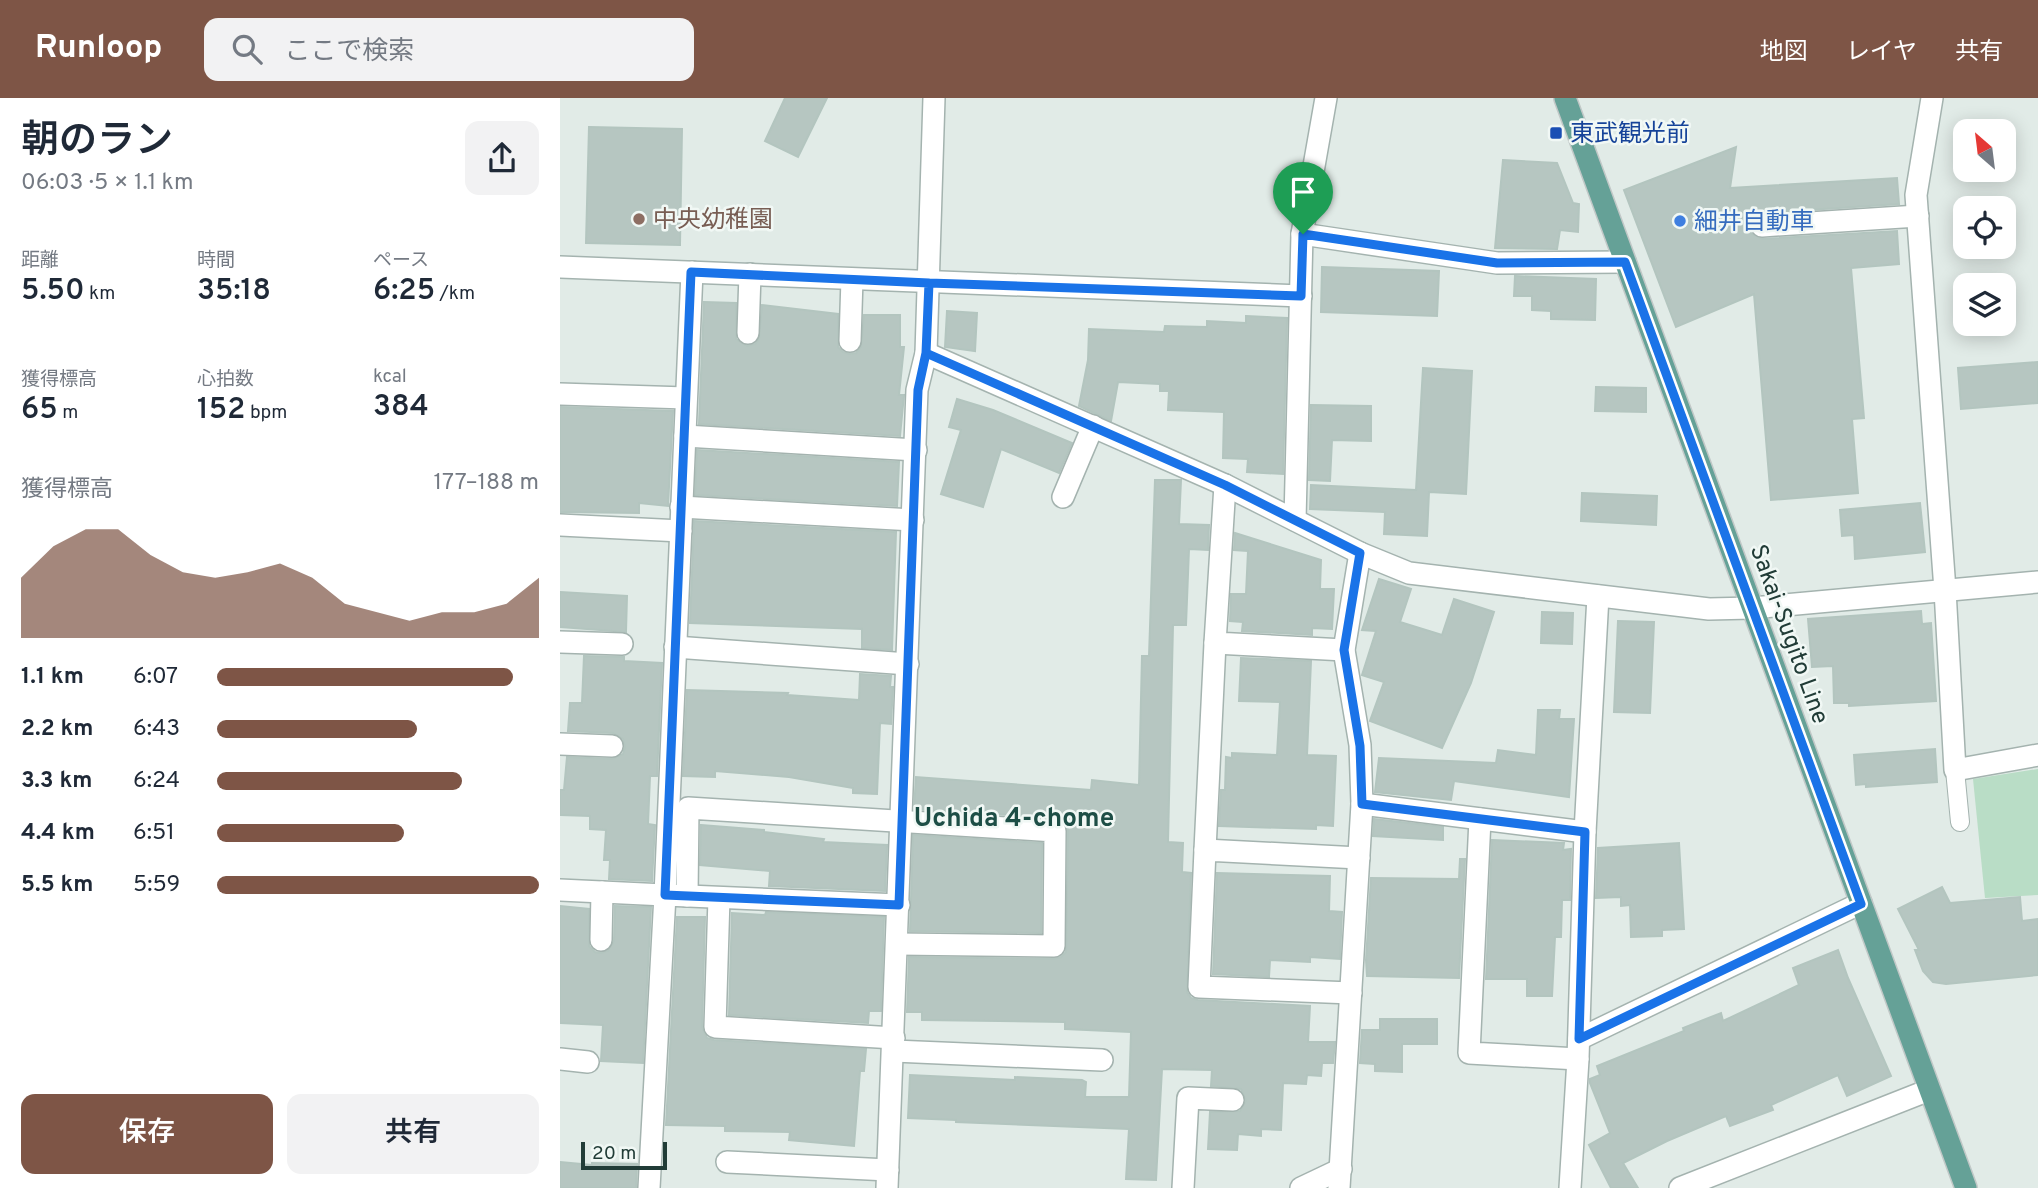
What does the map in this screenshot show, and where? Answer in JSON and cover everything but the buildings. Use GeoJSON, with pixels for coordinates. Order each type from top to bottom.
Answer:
{"type":"FeatureCollection","features":[{"type":"Feature","properties":{"kind":"main road","name":"Sakai-Sugito Line"},"geometry":{"type":"LineString","coordinates":[[1565,98],[1966,1188]]}},
{"type":"Feature","properties":{"kind":"street"},"geometry":{"type":"LineString","coordinates":[[727,1162],[887,1179],[918,390],[926,353],[934,98]]}},
{"type":"Feature","properties":{"kind":"street"},"geometry":{"type":"LineString","coordinates":[[1295,520],[1303,234],[1326,98]]}},
{"type":"Feature","properties":{"kind":"street"},"geometry":{"type":"LineString","coordinates":[[1932,98],[1916,195],[1945,590],[1955,770],[2038,755]]}},
{"type":"Feature","properties":{"kind":"street"},"geometry":{"type":"LineString","coordinates":[[1762,226],[1918,216]]}},
{"type":"Feature","properties":{"kind":"street"},"geometry":{"type":"LineString","coordinates":[[1303,234],[1497,263],[1625,262]]}},
{"type":"Feature","properties":{"kind":"street"},"geometry":{"type":"LineString","coordinates":[[560,267],[1301,296]]}},
{"type":"Feature","properties":{"kind":"street"},"geometry":{"type":"LineString","coordinates":[[649,1188],[665,895],[691,272]]}},
{"type":"Feature","properties":{"kind":"street"},"geometry":{"type":"LineString","coordinates":[[748,333],[750,274]]}},
{"type":"Feature","properties":{"kind":"street"},"geometry":{"type":"LineString","coordinates":[[849,341],[852,279]]}},
{"type":"Feature","properties":{"kind":"street"},"geometry":{"type":"LineString","coordinates":[[926,353],[1225,485],[1360,553],[1409,573],[1709,609],[1752,608],[2038,582]]}},
{"type":"Feature","properties":{"kind":"street"},"geometry":{"type":"LineString","coordinates":[[560,394],[686,398]]}},
{"type":"Feature","properties":{"kind":"street"},"geometry":{"type":"LineString","coordinates":[[1063,497],[1094,426]]}},
{"type":"Feature","properties":{"kind":"street"},"geometry":{"type":"LineString","coordinates":[[685,436],[916,450]]}},
{"type":"Feature","properties":{"kind":"street"},"geometry":{"type":"LineString","coordinates":[[1225,485],[1199,987],[1351,993]]}},
{"type":"Feature","properties":{"kind":"street"},"geometry":{"type":"LineString","coordinates":[[681,507],[913,520]]}},
{"type":"Feature","properties":{"kind":"street"},"geometry":{"type":"LineString","coordinates":[[560,525],[681,531]]}},
{"type":"Feature","properties":{"kind":"street"},"geometry":{"type":"LineString","coordinates":[[1301,1188],[1340,1178],[1362,804],[1360,746],[1344,650],[1360,553]]}},
{"type":"Feature","properties":{"kind":"street"},"geometry":{"type":"LineString","coordinates":[[1570,1188],[1579,1049],[1585,832],[1598,596]]}},
{"type":"Feature","properties":{"kind":"street"},"geometry":{"type":"LineString","coordinates":[[560,642],[622,644]]}},
{"type":"Feature","properties":{"kind":"street"},"geometry":{"type":"LineString","coordinates":[[1215,643],[1344,650]]}},
{"type":"Feature","properties":{"kind":"street"},"geometry":{"type":"LineString","coordinates":[[675,647],[908,664]]}},
{"type":"Feature","properties":{"kind":"street"},"geometry":{"type":"LineString","coordinates":[[560,744],[612,746]]}},
{"type":"Feature","properties":{"kind":"street"},"geometry":{"type":"LineString","coordinates":[[1362,804],[1585,832]]}},
{"type":"Feature","properties":{"kind":"street"},"geometry":{"type":"LineString","coordinates":[[687,896],[688,808],[1055,831],[1054,946],[898,944]]}},
{"type":"Feature","properties":{"kind":"street"},"geometry":{"type":"LineString","coordinates":[[1480,819],[1469,1053],[1579,1049],[1861,904]]}},
{"type":"Feature","properties":{"kind":"street"},"geometry":{"type":"LineString","coordinates":[[1205,850],[1359,858]]}},
{"type":"Feature","properties":{"kind":"street"},"geometry":{"type":"LineString","coordinates":[[560,890],[899,905]]}},
{"type":"Feature","properties":{"kind":"street"},"geometry":{"type":"LineString","coordinates":[[601,940],[602,892]]}},
{"type":"Feature","properties":{"kind":"street"},"geometry":{"type":"LineString","coordinates":[[719,898],[715,1027],[1102,1060]]}},
{"type":"Feature","properties":{"kind":"street"},"geometry":{"type":"LineString","coordinates":[[560,1059],[588,1062]]}},
{"type":"Feature","properties":{"kind":"street"},"geometry":{"type":"LineString","coordinates":[[1680,1188],[1929,1090]]}},
{"type":"Feature","properties":{"kind":"street"},"geometry":{"type":"LineString","coordinates":[[1183,1188],[1188,1098],[1233,1100]]}},
{"type":"Feature","properties":{"kind":"lane"},"geometry":{"type":"LineString","coordinates":[[1955,770],[1960,822]]}},
{"type":"Feature","properties":{"kind":"green space"},"geometry":{"type":"Polygon","coordinates":[[[2038,769],[2038,895],[1985,898],[1973,779],[2038,769]]]}},
{"type":"Feature","properties":{"kind":"place","name":"東武観光前"},"geometry":{"type":"Point","coordinates":[1556,133]}},
{"type":"Feature","properties":{"kind":"place","name":"中央幼稚園"},"geometry":{"type":"Point","coordinates":[639,219]}},
{"type":"Feature","properties":{"kind":"place","name":"細井自動車"},"geometry":{"type":"Point","coordinates":[1680,221]}},
{"type":"Feature","properties":{"kind":"district","name":"Uchida 4-chome"},"geometry":{"type":"Point","coordinates":[1014,817]}},
{"type":"Feature","properties":{"kind":"route"},"geometry":{"type":"LineString","coordinates":[[1303,234],[1301,296],[929,283],[926,353],[918,390],[899,905],[665,895],[691,272],[929,283],[926,353],[1225,485],[1360,553],[1344,650],[1360,746],[1362,804],[1585,832],[1579,1039],[1861,904],[1625,262],[1497,263],[1303,234]]}}]}
